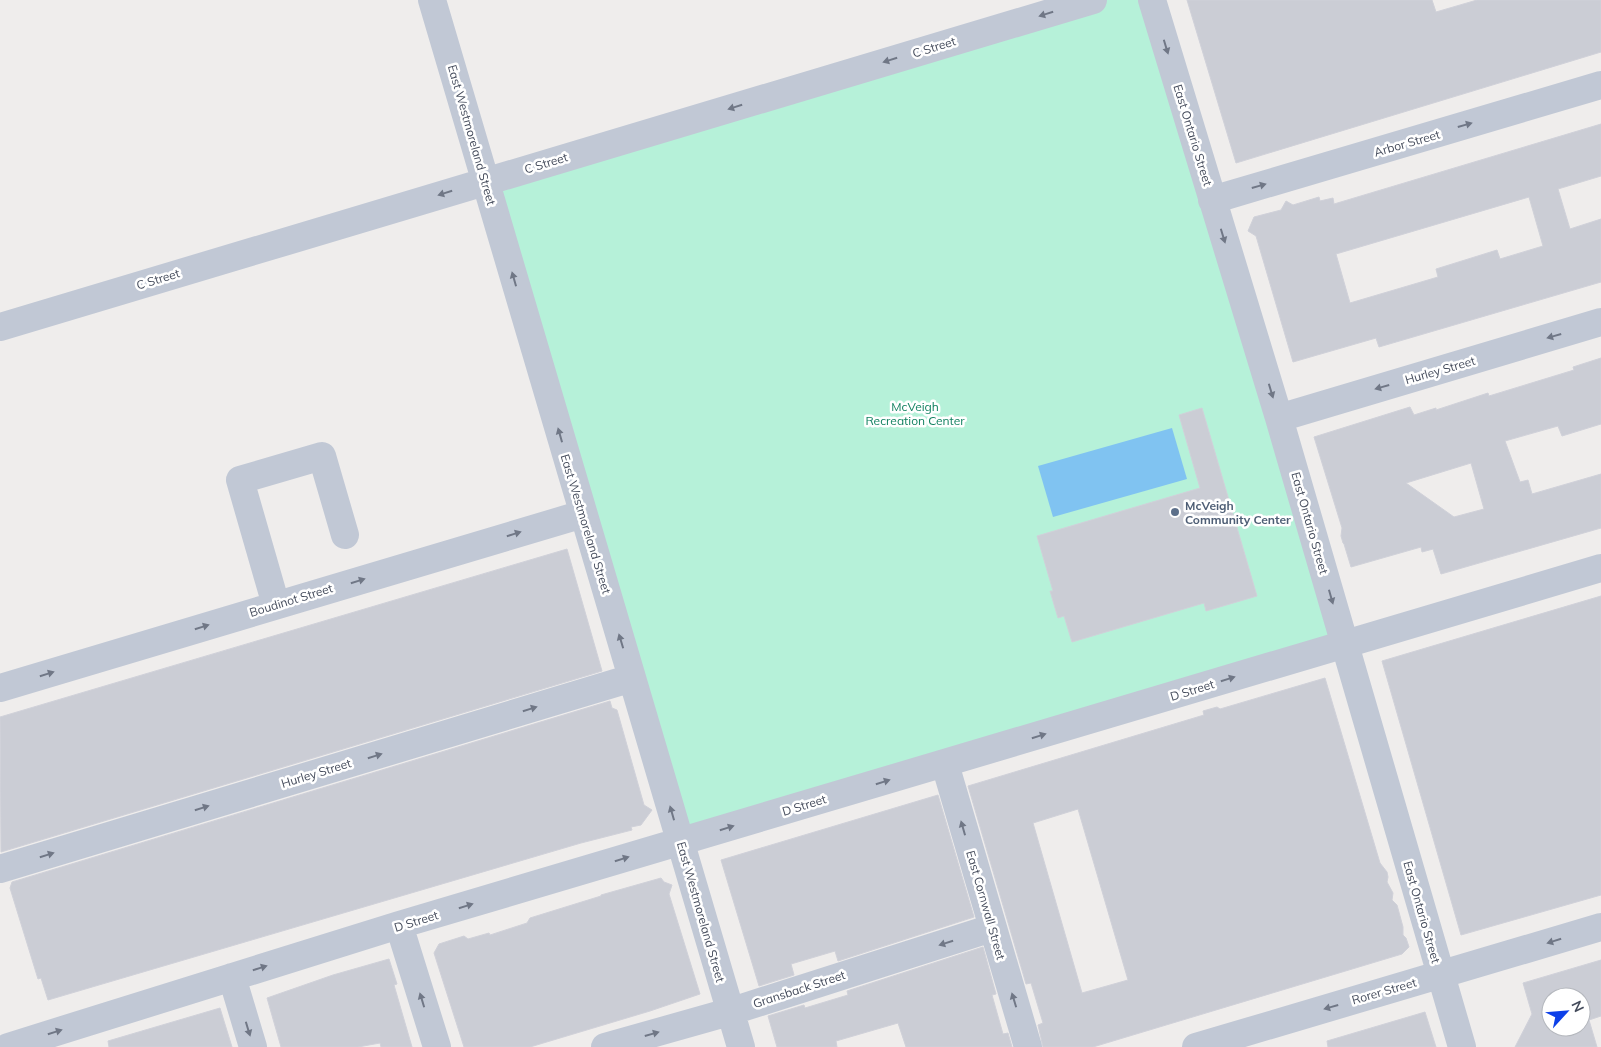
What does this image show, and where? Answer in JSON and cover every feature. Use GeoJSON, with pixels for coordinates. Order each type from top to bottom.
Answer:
{"type":"FeatureCollection","features":[{"type":"Feature","properties":{"kind":"street","name":"East Westmoreland Street"},"geometry":{"type":"LineString","coordinates":[[432,0],[740,1047]]}},
{"type":"Feature","properties":{"kind":"street","name":"C Street"},"geometry":{"type":"LineString","coordinates":[[0,327],[1093,0]]}},
{"type":"Feature","properties":{"kind":"street","name":"East Ontario Street"},"geometry":{"type":"LineString","coordinates":[[1152,0],[1279,418],[1462,1047]]}},
{"type":"Feature","properties":{"kind":"street","name":"Arbor Street"},"geometry":{"type":"LineString","coordinates":[[1212,200],[1601,86]]}},
{"type":"Feature","properties":{"kind":"street","name":"Hurley Street"},"geometry":{"type":"LineString","coordinates":[[1279,418],[1601,322]]}},
{"type":"Feature","properties":{"kind":"street"},"geometry":{"type":"LineString","coordinates":[[276,605],[240,480],[322,456],[345,535]]}},
{"type":"Feature","properties":{"kind":"street","name":"Boudinot Street"},"geometry":{"type":"LineString","coordinates":[[0,688],[583,514]]}},
{"type":"Feature","properties":{"kind":"street","name":"D Street"},"geometry":{"type":"LineString","coordinates":[[8,1047],[399,926],[1601,568]]}},
{"type":"Feature","properties":{"kind":"street","name":"Hurley Street"},"geometry":{"type":"LineString","coordinates":[[0,869],[632,678]]}},
{"type":"Feature","properties":{"kind":"street","name":"East Cornwall Street"},"geometry":{"type":"LineString","coordinates":[[944,764],[1028,1047]]}},
{"type":"Feature","properties":{"kind":"street"},"geometry":{"type":"LineString","coordinates":[[399,926],[437,1047]]}},
{"type":"Feature","properties":{"kind":"street","name":"Rorer Street"},"geometry":{"type":"LineString","coordinates":[[1196,1047],[1601,927]]}},
{"type":"Feature","properties":{"kind":"street","name":"Gransback Street"},"geometry":{"type":"LineString","coordinates":[[605,1047],[729,1012],[992,928]]}},
{"type":"Feature","properties":{"kind":"street"},"geometry":{"type":"LineString","coordinates":[[232,977],[253,1047]]}},
{"type":"Feature","properties":{"kind":"green space","name":"McVeigh Recreation Center"},"geometry":{"type":"Polygon","coordinates":[[[1093,0],[1152,0],[1345,645],[681,842],[485,181],[1093,0]]]}},
{"type":"Feature","properties":{"kind":"water"},"geometry":{"type":"Polygon","coordinates":[[[1172,428],[1187,479],[1053,517],[1038,466],[1172,428]]]}},
{"type":"Feature","properties":{"kind":"building"},"geometry":{"type":"Polygon","coordinates":[[[1187,0],[1432,0],[1436,12],[1477,0],[1601,0],[1601,52],[1236,163],[1187,0]]]}},
{"type":"Feature","properties":{"kind":"building"},"geometry":{"type":"Polygon","coordinates":[[[1601,124],[1601,176],[1558,189],[1570,229],[1601,219],[1601,282],[1379,347],[1376,338],[1293,362],[1256,236],[1248,231],[1254,217],[1281,210],[1286,201],[1293,205],[1319,197],[1320,201],[1333,198],[1334,204],[1601,124]],[[1529,197],[1336,254],[1350,303],[1438,277],[1436,269],[1497,250],[1500,259],[1543,246],[1529,197]]]}},
{"type":"Feature","properties":{"kind":"building"},"geometry":{"type":"Polygon","coordinates":[[[1601,358],[1601,424],[1562,436],[1558,426],[1505,441],[1520,482],[1528,480],[1532,494],[1601,474],[1601,528],[1441,574],[1433,549],[1422,552],[1421,547],[1351,567],[1341,536],[1342,528],[1314,437],[1410,407],[1414,415],[1488,393],[1489,396],[1574,370],[1573,367],[1601,358]],[[1471,463],[1406,483],[1454,517],[1484,509],[1471,463]]]}},
{"type":"Feature","properties":{"kind":"building","name":"McVeigh Community Center"},"geometry":{"type":"Polygon","coordinates":[[[1202,408],[1257,596],[1206,611],[1204,603],[1072,642],[1064,616],[1058,618],[1050,591],[1053,591],[1037,536],[1200,488],[1179,415],[1202,408]]]}},
{"type":"Feature","properties":{"kind":"building"},"geometry":{"type":"Polygon","coordinates":[[[567,549],[602,671],[1,852],[0,717],[567,549]]]}},
{"type":"Feature","properties":{"kind":"building"},"geometry":{"type":"Polygon","coordinates":[[[1601,596],[1601,895],[1461,935],[1382,661],[1601,596]]]}},
{"type":"Feature","properties":{"kind":"building"},"geometry":{"type":"Polygon","coordinates":[[[1325,678],[1380,863],[1387,872],[1387,882],[1393,893],[1392,900],[1397,905],[1403,927],[1403,935],[1409,947],[1402,954],[1093,1047],[1043,1047],[1038,1025],[1043,1023],[1031,983],[1026,984],[968,786],[1204,715],[1203,711],[1217,707],[1220,709],[1325,678]],[[1078,809],[1033,823],[1082,993],[1128,980],[1078,809]]]}},
{"type":"Feature","properties":{"kind":"building"},"geometry":{"type":"Polygon","coordinates":[[[610,701],[612,708],[617,710],[644,805],[652,810],[641,825],[631,827],[632,830],[581,843],[48,1000],[41,978],[38,979],[10,888],[12,882],[610,701]]]}},
{"type":"Feature","properties":{"kind":"building"},"geometry":{"type":"Polygon","coordinates":[[[938,795],[974,917],[838,961],[835,951],[791,964],[794,975],[759,986],[721,860],[938,795]]]}},
{"type":"Feature","properties":{"kind":"building"},"geometry":{"type":"Polygon","coordinates":[[[661,878],[664,882],[672,885],[669,894],[700,994],[530,1047],[464,1047],[434,953],[439,944],[464,936],[468,939],[489,933],[490,935],[527,923],[530,918],[661,878]]]}},
{"type":"Feature","properties":{"kind":"building"},"geometry":{"type":"Polygon","coordinates":[[[983,947],[996,994],[992,995],[1003,1034],[1008,1033],[1012,1047],[906,1047],[898,1023],[836,1041],[837,1047],[777,1047],[768,1016],[804,1005],[805,1008],[848,995],[847,991],[983,947]]]}},
{"type":"Feature","properties":{"kind":"building"},"geometry":{"type":"Polygon","coordinates":[[[389,959],[397,984],[394,985],[412,1047],[381,1047],[380,1043],[358,1047],[281,1047],[267,998],[333,975],[389,959]]]}},
{"type":"Feature","properties":{"kind":"building"},"geometry":{"type":"Polygon","coordinates":[[[1601,960],[1601,1016],[1591,1019],[1591,987],[1541,987],[1541,1037],[1591,1037],[1591,1027],[1597,1047],[1515,1047],[1532,1014],[1523,983],[1601,960]]]}},
{"type":"Feature","properties":{"kind":"building"},"geometry":{"type":"Polygon","coordinates":[[[220,1008],[232,1047],[109,1047],[108,1041],[220,1008]]]}},
{"type":"Feature","properties":{"kind":"building"},"geometry":{"type":"Polygon","coordinates":[[[1425,1012],[1436,1047],[1328,1047],[1327,1041],[1425,1012]]]}},
{"type":"Feature","properties":{"kind":"place","name":"McVeigh Community Center"},"geometry":{"type":"Point","coordinates":[1175,512]}}]}
